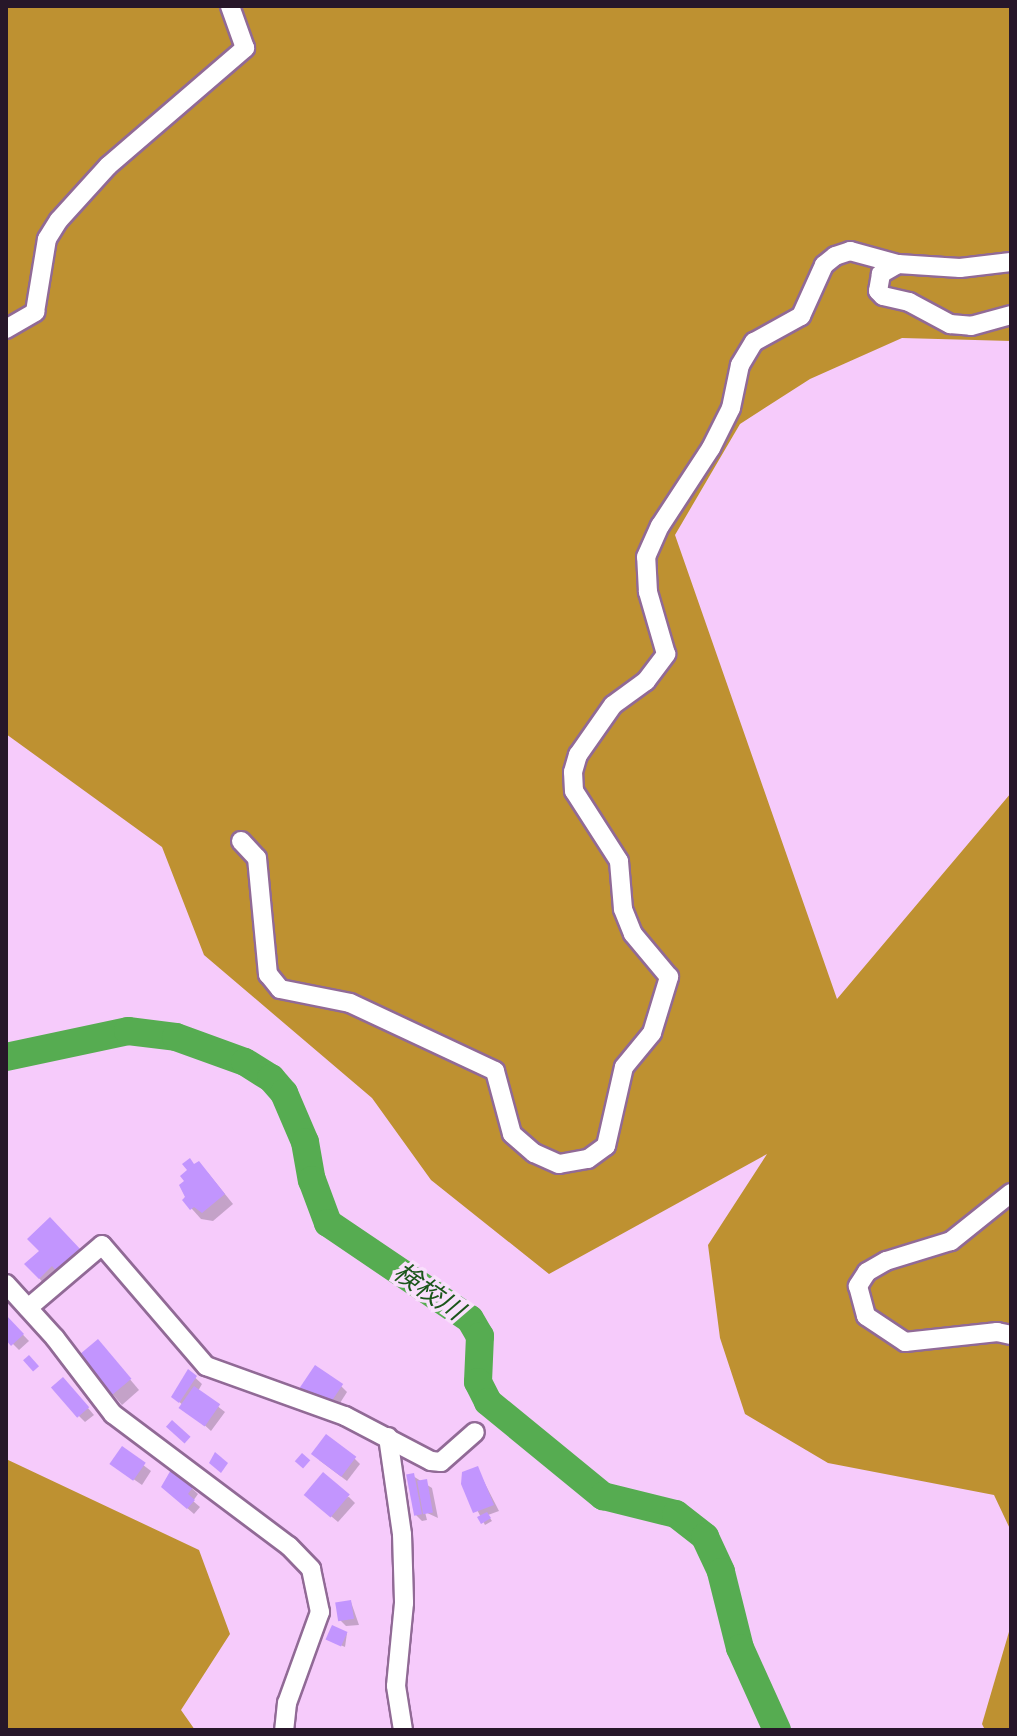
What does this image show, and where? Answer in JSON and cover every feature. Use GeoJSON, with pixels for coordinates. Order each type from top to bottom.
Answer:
{"type":"FeatureCollection","features":[{"type":"Feature","properties":{"kind":"street"},"geometry":{"type":"LineString","coordinates":[[6,329],[35,312],[47,239],[59,220],[108,166],[245,48],[230,6]]}},
{"type":"Feature","properties":{"kind":"street"},"geometry":{"type":"LineString","coordinates":[[241,841],[257,858],[268,974],[280,989],[350,1003],[495,1071],[512,1134],[534,1153],[559,1164],[588,1159],[606,1146],[624,1067],[652,1033],[669,977],[633,934],[623,909],[619,861],[574,791],[578,755],[613,705],[646,681],[666,654],[648,592],[646,557],[731,408],[740,365],[754,342],[801,316],[824,265],[835,256],[850,251],[898,264],[960,268],[1011,262]]}},
{"type":"Feature","properties":{"kind":"street"},"geometry":{"type":"LineString","coordinates":[[898,264],[881,274],[878,291],[883,296],[909,302],[950,324],[971,326],[1011,315]]}},
{"type":"Feature","properties":{"kind":"street"},"geometry":{"type":"LineString","coordinates":[[1011,1193],[951,1241],[886,1261],[867,1272],[858,1286],[866,1316],[905,1342],[997,1332],[1011,1335]]}},
{"type":"Feature","properties":{"kind":"street"},"geometry":{"type":"LineString","coordinates":[[28,1308],[102,1245],[206,1366],[388,1437],[412,1454],[441,1462],[475,1432]]}},
{"type":"Feature","properties":{"kind":"street"},"geometry":{"type":"LineString","coordinates":[[6,1284],[113,1414],[289,1546],[311,1569],[320,1612],[287,1703],[284,1730]]}},
{"type":"Feature","properties":{"kind":"street"},"geometry":{"type":"LineString","coordinates":[[388,1437],[402,1534],[404,1603],[396,1686],[402,1722]]}},
{"type":"Feature","properties":{"kind":"shaded area"},"geometry":{"type":"Polygon","coordinates":[[[6,6],[1011,6],[1011,341],[902,338],[810,379],[740,424],[675,535],[837,999],[1011,793],[1011,1531],[994,1495],[828,1463],[745,1414],[720,1338],[708,1245],[767,1154],[549,1274],[431,1180],[372,1098],[204,955],[162,847],[6,734],[6,6]]]}},
{"type":"Feature","properties":{"kind":"shaded area"},"geometry":{"type":"Polygon","coordinates":[[[6,1459],[199,1550],[230,1634],[181,1710],[195,1730],[6,1730],[6,1459]]]}},
{"type":"Feature","properties":{"kind":"shaded area"},"geometry":{"type":"Polygon","coordinates":[[[1011,1625],[1011,1730],[985,1730],[982,1724],[1011,1625]]]}},
{"type":"Feature","properties":{"kind":"building"},"geometry":{"type":"Polygon","coordinates":[[[190,1158],[194,1164],[199,1161],[225,1194],[202,1213],[194,1207],[190,1210],[182,1200],[185,1197],[179,1185],[184,1181],[180,1176],[187,1170],[182,1164],[190,1158]]]}},
{"type":"Feature","properties":{"kind":"building"},"geometry":{"type":"Polygon","coordinates":[[[50,1217],[82,1251],[59,1274],[52,1266],[39,1279],[24,1264],[39,1251],[27,1239],[50,1217]]]}},
{"type":"Feature","properties":{"kind":"building"},"geometry":{"type":"Polygon","coordinates":[[[6,1315],[24,1334],[11,1346],[6,1340],[6,1315]]]}},
{"type":"Feature","properties":{"kind":"building"},"geometry":{"type":"Polygon","coordinates":[[[98,1339],[131,1379],[110,1397],[77,1357],[98,1339]]]}},
{"type":"Feature","properties":{"kind":"building"},"geometry":{"type":"Polygon","coordinates":[[[29,1355],[39,1366],[33,1372],[23,1360],[29,1355]]]}},
{"type":"Feature","properties":{"kind":"building"},"geometry":{"type":"Polygon","coordinates":[[[315,1365],[343,1384],[328,1406],[300,1387],[315,1365]]]}},
{"type":"Feature","properties":{"kind":"building"},"geometry":{"type":"Polygon","coordinates":[[[188,1369],[197,1376],[179,1403],[171,1397],[188,1369]]]}},
{"type":"Feature","properties":{"kind":"building"},"geometry":{"type":"Polygon","coordinates":[[[63,1377],[89,1407],[77,1418],[51,1387],[63,1377]]]}},
{"type":"Feature","properties":{"kind":"building"},"geometry":{"type":"Polygon","coordinates":[[[194,1386],[220,1404],[205,1426],[179,1408],[194,1386]]]}},
{"type":"Feature","properties":{"kind":"building"},"geometry":{"type":"Polygon","coordinates":[[[172,1420],[191,1437],[185,1443],[166,1427],[172,1420]]]}},
{"type":"Feature","properties":{"kind":"building"},"geometry":{"type":"Polygon","coordinates":[[[326,1434],[356,1457],[341,1477],[311,1454],[326,1434]]]}},
{"type":"Feature","properties":{"kind":"building"},"geometry":{"type":"Polygon","coordinates":[[[122,1446],[146,1463],[133,1481],[109,1464],[122,1446]]]}},
{"type":"Feature","properties":{"kind":"building"},"geometry":{"type":"Polygon","coordinates":[[[215,1452],[228,1463],[221,1473],[209,1463],[215,1452]]]}},
{"type":"Feature","properties":{"kind":"building"},"geometry":{"type":"Polygon","coordinates":[[[302,1453],[310,1460],[303,1469],[295,1461],[302,1453]]]}},
{"type":"Feature","properties":{"kind":"building"},"geometry":{"type":"Polygon","coordinates":[[[478,1466],[494,1505],[473,1513],[461,1484],[462,1472],[478,1466]]]}},
{"type":"Feature","properties":{"kind":"building"},"geometry":{"type":"Polygon","coordinates":[[[172,1468],[193,1487],[188,1494],[195,1500],[187,1509],[161,1487],[172,1468]]]}},
{"type":"Feature","properties":{"kind":"building"},"geometry":{"type":"Polygon","coordinates":[[[323,1472],[350,1494],[331,1517],[304,1495],[323,1472]]]}},
{"type":"Feature","properties":{"kind":"building"},"geometry":{"type":"Polygon","coordinates":[[[414,1473],[422,1514],[414,1516],[406,1475],[414,1473]]]}},
{"type":"Feature","properties":{"kind":"building"},"geometry":{"type":"Polygon","coordinates":[[[427,1479],[433,1512],[423,1514],[417,1481],[427,1479]]]}},
{"type":"Feature","properties":{"kind":"building"},"geometry":{"type":"Polygon","coordinates":[[[487,1512],[491,1518],[481,1524],[477,1517],[487,1512]]]}},
{"type":"Feature","properties":{"kind":"building"},"geometry":{"type":"Polygon","coordinates":[[[351,1600],[354,1619],[338,1621],[335,1603],[351,1600]]]}},
{"type":"Feature","properties":{"kind":"building"},"geometry":{"type":"Polygon","coordinates":[[[332,1625],[348,1632],[341,1647],[325,1640],[332,1625]]]}},
{"type":"Feature","properties":{"kind":"waterway","name":"検校川"},"geometry":{"type":"LineString","coordinates":[[6,1057],[128,1031],[176,1037],[245,1062],[271,1078],[284,1093],[305,1142],[312,1180],[328,1223],[470,1319],[480,1336],[478,1382],[488,1402],[603,1496],[676,1514],[705,1537],[721,1572],[740,1648],[777,1730]]}}]}
